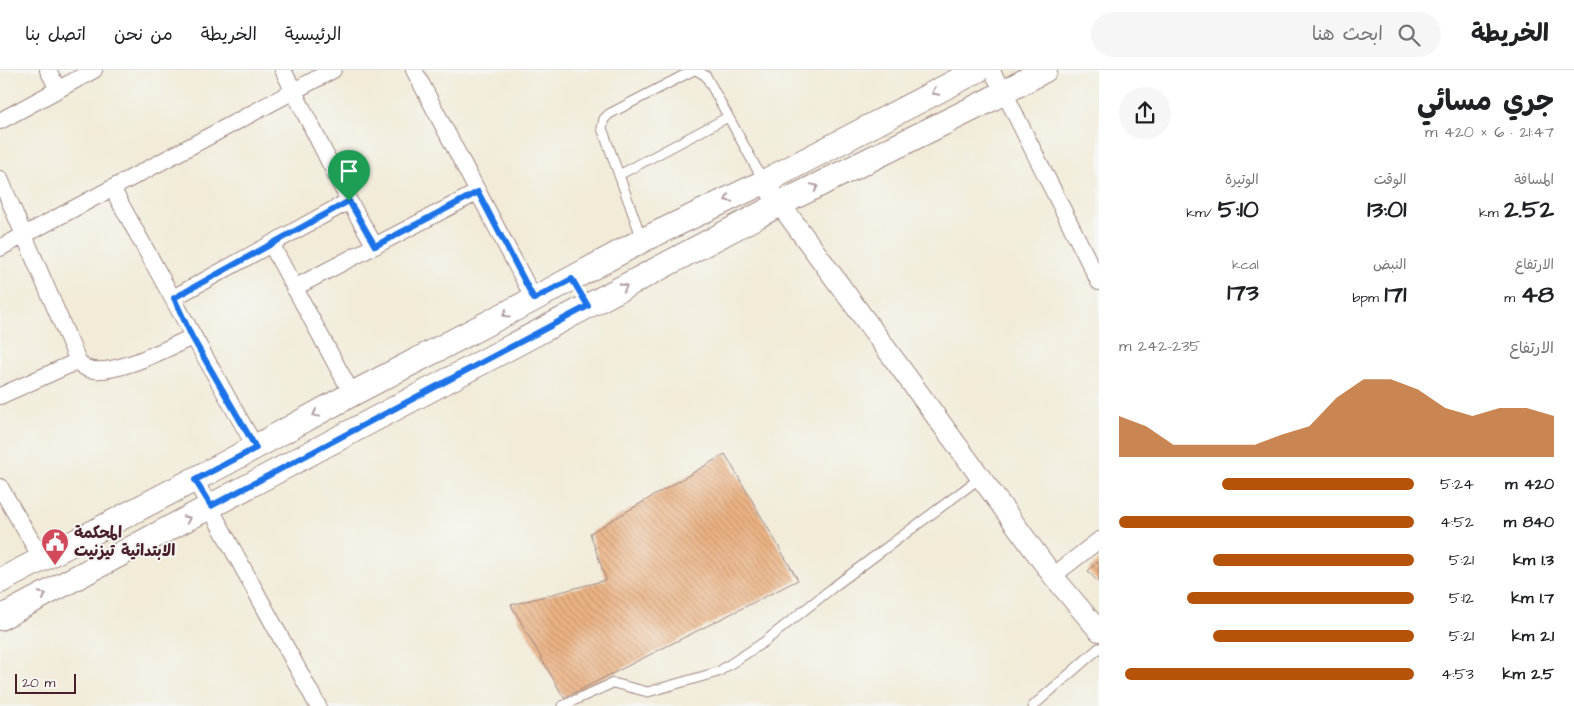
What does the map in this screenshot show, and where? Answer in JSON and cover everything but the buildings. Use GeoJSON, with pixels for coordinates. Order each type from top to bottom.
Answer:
{"type":"FeatureCollection","features":[{"type":"Feature","properties":{"kind":"main road"},"geometry":{"type":"LineString","coordinates":[[0,581],[256,448],[352,394],[482,327],[643,240],[764,182],[978,70]]}},
{"type":"Feature","properties":{"kind":"main road"},"geometry":{"type":"LineString","coordinates":[[0,618],[780,204],[1045,70]]}},
{"type":"Feature","properties":{"kind":"main road"},"geometry":{"type":"LineString","coordinates":[[572,279],[588,306]]}},
{"type":"Feature","properties":{"kind":"main road"},"geometry":{"type":"LineString","coordinates":[[482,327],[497,354]]}},
{"type":"Feature","properties":{"kind":"street"},"geometry":{"type":"LineString","coordinates":[[48,70],[58,89]]}},
{"type":"Feature","properties":{"kind":"street"},"geometry":{"type":"LineString","coordinates":[[0,121],[94,70]]}},
{"type":"Feature","properties":{"kind":"street"},"geometry":{"type":"LineString","coordinates":[[283,70],[349,201],[375,246]]}},
{"type":"Feature","properties":{"kind":"street"},"geometry":{"type":"LineString","coordinates":[[0,248],[333,70]]}},
{"type":"Feature","properties":{"kind":"street"},"geometry":{"type":"LineString","coordinates":[[414,70],[534,299]]}},
{"type":"Feature","properties":{"kind":"street"},"geometry":{"type":"LineString","coordinates":[[991,70],[1004,92],[1099,282]]}},
{"type":"Feature","properties":{"kind":"street"},"geometry":{"type":"LineString","coordinates":[[0,179],[78,360],[87,369],[106,370],[132,364],[192,337]]}},
{"type":"Feature","properties":{"kind":"street"},"geometry":{"type":"LineString","coordinates":[[764,182],[1053,576],[1099,631]]}},
{"type":"Feature","properties":{"kind":"street"},"geometry":{"type":"LineString","coordinates":[[112,188],[174,298],[192,337],[256,448]]}},
{"type":"Feature","properties":{"kind":"street"},"geometry":{"type":"LineString","coordinates":[[294,288],[478,192]]}},
{"type":"Feature","properties":{"kind":"street"},"geometry":{"type":"LineString","coordinates":[[174,298],[349,201]]}},
{"type":"Feature","properties":{"kind":"street"},"geometry":{"type":"LineString","coordinates":[[272,244],[352,394]]}},
{"type":"Feature","properties":{"kind":"street"},"geometry":{"type":"LineString","coordinates":[[0,396],[78,360]]}},
{"type":"Feature","properties":{"kind":"street"},"geometry":{"type":"LineString","coordinates":[[195,480],[211,506],[318,706]]}},
{"type":"Feature","properties":{"kind":"street"},"geometry":{"type":"LineString","coordinates":[[0,487],[42,559]]}},
{"type":"Feature","properties":{"kind":"street"},"geometry":{"type":"LineString","coordinates":[[1053,576],[1099,540]]}},
{"type":"Feature","properties":{"kind":"lane"},"geometry":{"type":"LineString","coordinates":[[643,240],[602,128],[604,119],[609,114],[695,70],[706,76],[764,182]]}},
{"type":"Feature","properties":{"kind":"lane"},"geometry":{"type":"LineString","coordinates":[[619,175],[728,116]]}},
{"type":"Feature","properties":{"kind":"lane"},"geometry":{"type":"LineString","coordinates":[[562,706],[613,683],[648,692],[718,672],[764,642],[836,585],[980,478]]}},
{"type":"Feature","properties":{"kind":"lane"},"geometry":{"type":"LineString","coordinates":[[1033,706],[1099,648]]}},
{"type":"Feature","properties":{"kind":"place","name":"المحكمة الابتدائية تيزنيت"},"geometry":{"type":"Point","coordinates":[55,566]}},
{"type":"Feature","properties":{"kind":"route"},"geometry":{"type":"LineString","coordinates":[[478,192],[534,299],[572,279],[588,306],[211,506],[195,480],[256,448],[192,337],[174,298],[349,201],[375,246],[478,192]]}}]}
